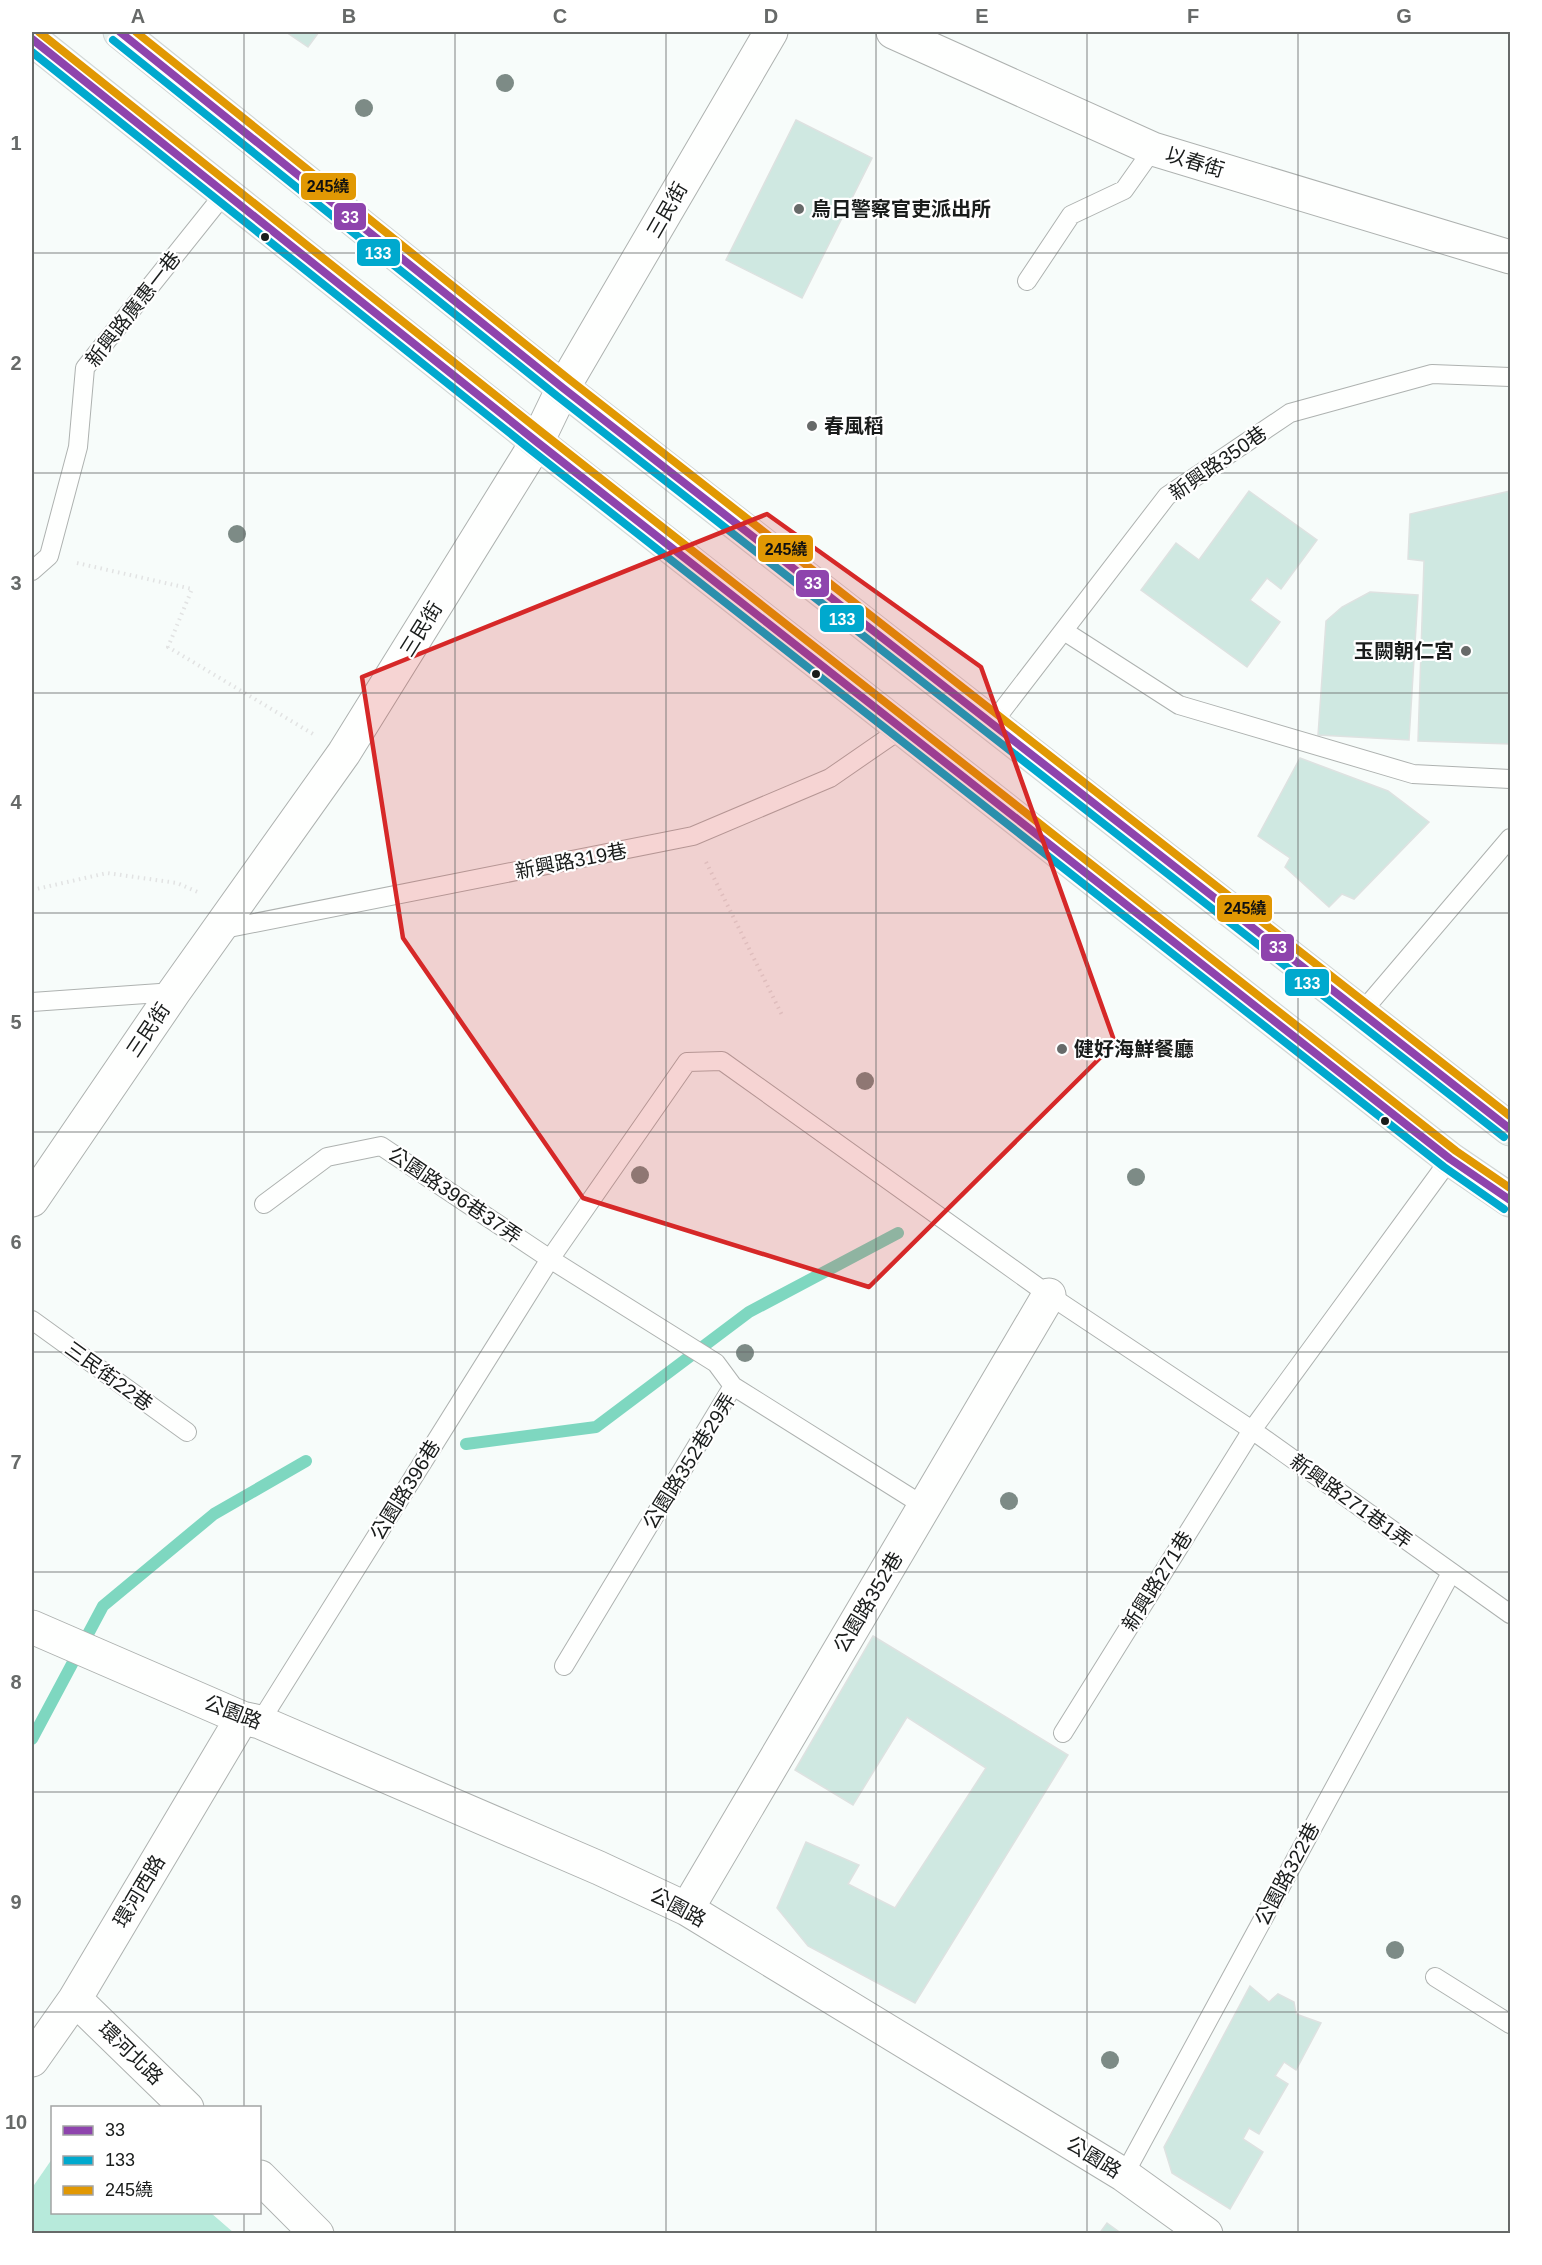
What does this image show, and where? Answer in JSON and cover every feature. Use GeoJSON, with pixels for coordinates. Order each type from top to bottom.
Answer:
{"type":"FeatureCollection","features":[{"type":"Feature","properties":{"kind":"main road"},"geometry":{"type":"LineString","coordinates":[[120,32],[563,388],[1510,1130]]}},
{"type":"Feature","properties":{"kind":"main road"},"geometry":{"type":"LineString","coordinates":[[32,39],[537,442],[902,729],[1450,1159],[1510,1200]]}},
{"type":"Feature","properties":{"kind":"street","name":"三民街"},"geometry":{"type":"LineString","coordinates":[[32,1200],[174,992],[344,753],[537,442],[563,388],[771,32]]}},
{"type":"Feature","properties":{"kind":"street","name":"以春街"},"geometry":{"type":"LineString","coordinates":[[893,32],[1153,149],[1510,257]]}},
{"type":"Feature","properties":{"kind":"street","name":"公園路352巷"},"geometry":{"type":"LineString","coordinates":[[687,1909],[1049,1295]]}},
{"type":"Feature","properties":{"kind":"street","name":"公園路"},"geometry":{"type":"LineString","coordinates":[[32,1627],[599,1868],[687,1909],[1124,2175],[1206,2234]]}},
{"type":"Feature","properties":{"kind":"street","name":"環河西路"},"geometry":{"type":"LineString","coordinates":[[32,2060],[75,1999],[251,1720]]}},
{"type":"Feature","properties":{"kind":"street","name":"環河北路"},"geometry":{"type":"LineString","coordinates":[[75,1999],[185,2106]]}},
{"type":"Feature","properties":{"kind":"street"},"geometry":{"type":"LineString","coordinates":[[261,2178],[317,2234]]}},
{"type":"Feature","properties":{"kind":"lane"},"geometry":{"type":"LineString","coordinates":[[1027,281],[1071,215],[1124,190],[1153,149]]}},
{"type":"Feature","properties":{"kind":"lane","name":"新興路廣惠一巷"},"geometry":{"type":"LineString","coordinates":[[49,556],[78,447],[85,368],[225,194]]}},
{"type":"Feature","properties":{"kind":"lane","name":"新興路350巷"},"geometry":{"type":"LineString","coordinates":[[991,725],[1167,496],[1290,412],[1432,374],[1510,377]]}},
{"type":"Feature","properties":{"kind":"lane"},"geometry":{"type":"LineString","coordinates":[[32,571],[49,556]]}},
{"type":"Feature","properties":{"kind":"lane"},"geometry":{"type":"LineString","coordinates":[[1064,631],[1179,705],[1413,774],[1510,779]]}},
{"type":"Feature","properties":{"kind":"lane","name":"新興路319巷"},"geometry":{"type":"LineString","coordinates":[[227,919],[693,836],[830,778],[902,729]]}},
{"type":"Feature","properties":{"kind":"lane"},"geometry":{"type":"LineString","coordinates":[[1361,1013],[1510,838]]}},
{"type":"Feature","properties":{"kind":"lane"},"geometry":{"type":"LineString","coordinates":[[32,1002],[174,992]]}},
{"type":"Feature","properties":{"kind":"lane","name":"公園路396巷"},"geometry":{"type":"LineString","coordinates":[[251,1720],[550,1258],[687,1062],[722,1062],[1049,1295]]}},
{"type":"Feature","properties":{"kind":"lane","name":"公園路396巷37弄"},"geometry":{"type":"LineString","coordinates":[[264,1204],[327,1157],[381,1146],[550,1258],[716,1363],[733,1386]]}},
{"type":"Feature","properties":{"kind":"lane","name":"新興路271巷"},"geometry":{"type":"LineString","coordinates":[[1063,1732],[1252,1430],[1450,1159]]}},
{"type":"Feature","properties":{"kind":"lane"},"geometry":{"type":"LineString","coordinates":[[1049,1295],[1252,1430]]}},
{"type":"Feature","properties":{"kind":"lane","name":"三民街22巷"},"geometry":{"type":"LineString","coordinates":[[32,1320],[187,1432]]}},
{"type":"Feature","properties":{"kind":"lane","name":"公園路352巷29弄"},"geometry":{"type":"LineString","coordinates":[[564,1666],[733,1386],[924,1506]]}},
{"type":"Feature","properties":{"kind":"lane","name":"新興路271巷1弄"},"geometry":{"type":"LineString","coordinates":[[1252,1430],[1510,1614]]}},
{"type":"Feature","properties":{"kind":"lane","name":"公園路322巷"},"geometry":{"type":"LineString","coordinates":[[1124,2175],[1451,1573]]}},
{"type":"Feature","properties":{"kind":"lane"},"geometry":{"type":"LineString","coordinates":[[1435,1977],[1510,2024]]}},
{"type":"Feature","properties":{"kind":"path"},"geometry":{"type":"LineString","coordinates":[[49,556],[192,589],[168,647],[344,753]]}},
{"type":"Feature","properties":{"kind":"path"},"geometry":{"type":"LineString","coordinates":[[693,836],[783,1017]]}},
{"type":"Feature","properties":{"kind":"path"},"geometry":{"type":"LineString","coordinates":[[32,890],[107,873],[177,882],[227,919]]}},
{"type":"Feature","properties":{"kind":"highlighted area"},"geometry":{"type":"Polygon","coordinates":[[[767,514],[981,667],[1115,1043],[869,1287],[583,1198],[403,938],[362,677],[767,514]]]}},
{"type":"Feature","properties":{"kind":"green space"},"geometry":{"type":"Polygon","coordinates":[[[51,2160],[51,2214],[212,2214],[234,2233],[32,2233],[32,2188],[51,2160]]]}},
{"type":"Feature","properties":{"kind":"building"},"geometry":{"type":"Polygon","coordinates":[[[286,32],[319,32],[308,47],[286,32]]]}},
{"type":"Feature","properties":{"kind":"building","name":"烏日警察官吏派出所"},"geometry":{"type":"Polygon","coordinates":[[[796,120],[872,158],[802,298],[726,260],[796,120]]]}},
{"type":"Feature","properties":{"kind":"building"},"geometry":{"type":"Polygon","coordinates":[[[1249,491],[1317,540],[1281,589],[1267,578],[1250,600],[1280,622],[1247,667],[1141,590],[1176,543],[1199,560],[1249,491]]]}},
{"type":"Feature","properties":{"kind":"building","name":"玉闕朝仁宮"},"geometry":{"type":"Polygon","coordinates":[[[1510,491],[1510,744],[1418,741],[1424,561],[1408,559],[1410,514],[1510,491]]]}},
{"type":"Feature","properties":{"kind":"building"},"geometry":{"type":"Polygon","coordinates":[[[1370,592],[1418,595],[1409,740],[1318,735],[1326,621],[1342,607],[1370,592]]]}},
{"type":"Feature","properties":{"kind":"building"},"geometry":{"type":"Polygon","coordinates":[[[1300,758],[1388,791],[1429,822],[1354,899],[1342,894],[1329,907],[1285,867],[1290,858],[1258,836],[1300,758]]]}},
{"type":"Feature","properties":{"kind":"building"},"geometry":{"type":"Polygon","coordinates":[[[873,1636],[1068,1755],[915,2003],[808,1946],[777,1908],[806,1842],[859,1865],[848,1884],[895,1908],[986,1768],[907,1717],[853,1805],[795,1770],[873,1636]]]}},
{"type":"Feature","properties":{"kind":"building"},"geometry":{"type":"Polygon","coordinates":[[[1250,1986],[1269,2002],[1278,1994],[1294,2002],[1296,2014],[1321,2023],[1296,2070],[1284,2062],[1275,2076],[1288,2084],[1259,2134],[1249,2128],[1243,2139],[1263,2152],[1230,2209],[1172,2173],[1164,2147],[1250,1986]]]}},
{"type":"Feature","properties":{"kind":"building"},"geometry":{"type":"Polygon","coordinates":[[[1107,2223],[1122,2234],[1099,2234],[1107,2223]]]}},
{"type":"Feature","properties":{"kind":"waterway"},"geometry":{"type":"LineString","coordinates":[[466,1444],[596,1427],[749,1312],[898,1233]]}},
{"type":"Feature","properties":{"kind":"waterway"},"geometry":{"type":"LineString","coordinates":[[32,1739],[103,1606],[214,1514],[306,1461]]}},
{"type":"Feature","properties":{"kind":"transit line","name":"245繞"},"geometry":{"type":"LineString","coordinates":[[39,32],[544,434],[1456,1151],[1510,1188]]}},
{"type":"Feature","properties":{"kind":"transit line","name":"33"},"geometry":{"type":"LineString","coordinates":[[120,32],[563,388],[1510,1129]]}},
{"type":"Feature","properties":{"kind":"transit line","name":"245繞"},"geometry":{"type":"LineString","coordinates":[[136,32],[570,380],[1510,1116]]}},
{"type":"Feature","properties":{"kind":"transit line","name":"33"},"geometry":{"type":"LineString","coordinates":[[32,39],[537,442],[1450,1159],[1510,1200]]}},
{"type":"Feature","properties":{"kind":"transit line","name":"133"},"geometry":{"type":"LineString","coordinates":[[113,40],[557,396],[1504,1137]]}},
{"type":"Feature","properties":{"kind":"transit line","name":"133"},"geometry":{"type":"LineString","coordinates":[[32,52],[531,450],[1444,1167],[1504,1209]]}},
{"type":"Feature","properties":{"kind":"place","name":"烏日警察官吏派出所"},"geometry":{"type":"Point","coordinates":[799,209]}},
{"type":"Feature","properties":{"kind":"place","name":"春風稻"},"geometry":{"type":"Point","coordinates":[812,426]}},
{"type":"Feature","properties":{"kind":"place","name":"玉闕朝仁宮"},"geometry":{"type":"Point","coordinates":[1466,651]}},
{"type":"Feature","properties":{"kind":"place","name":"健好海鮮餐廳"},"geometry":{"type":"Point","coordinates":[1062,1049]}}]}
